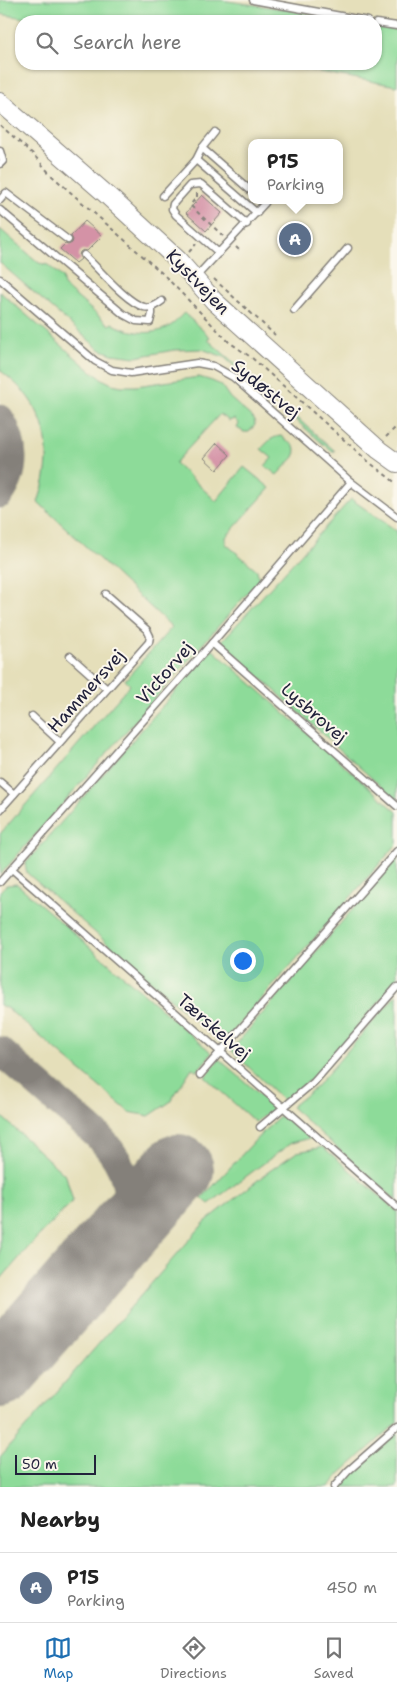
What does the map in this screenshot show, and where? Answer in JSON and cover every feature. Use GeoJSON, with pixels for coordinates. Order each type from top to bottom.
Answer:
{"type":"FeatureCollection","features":[{"type":"Feature","properties":{"kind":"street","name":"Kystvejen"},"geometry":{"type":"LineString","coordinates":[[0,102],[108,195],[178,260],[214,301],[379,450],[397,463]]}},
{"type":"Feature","properties":{"kind":"lane"},"geometry":{"type":"LineString","coordinates":[[253,0],[335,15]]}},
{"type":"Feature","properties":{"kind":"lane"},"geometry":{"type":"LineString","coordinates":[[382,24],[397,26]]}},
{"type":"Feature","properties":{"kind":"lane"},"geometry":{"type":"LineString","coordinates":[[163,196],[196,160],[202,148],[215,132]]}},
{"type":"Feature","properties":{"kind":"lane"},"geometry":{"type":"LineString","coordinates":[[202,148],[248,188]]}},
{"type":"Feature","properties":{"kind":"lane"},"geometry":{"type":"LineString","coordinates":[[0,151],[3,161],[0,164]]}},
{"type":"Feature","properties":{"kind":"lane"},"geometry":{"type":"LineString","coordinates":[[196,160],[257,213]]}},
{"type":"Feature","properties":{"kind":"lane"},"geometry":{"type":"LineString","coordinates":[[219,253],[176,215],[172,209],[173,204],[190,185],[201,184],[247,224]]}},
{"type":"Feature","properties":{"kind":"lane"},"geometry":{"type":"LineString","coordinates":[[0,199],[6,194],[68,240]]}},
{"type":"Feature","properties":{"kind":"lane"},"geometry":{"type":"LineString","coordinates":[[195,278],[265,204]]}},
{"type":"Feature","properties":{"kind":"lane"},"geometry":{"type":"LineString","coordinates":[[0,210],[123,314],[136,321],[150,322],[152,307]]}},
{"type":"Feature","properties":{"kind":"lane"},"geometry":{"type":"LineString","coordinates":[[294,310],[348,248]]}},
{"type":"Feature","properties":{"kind":"lane"},"geometry":{"type":"LineString","coordinates":[[84,255],[131,301],[146,308],[156,306],[162,301]]}},
{"type":"Feature","properties":{"kind":"lane","name":"Sydøstvej"},"geometry":{"type":"LineString","coordinates":[[0,279],[95,361],[112,370],[131,373],[197,363],[213,366],[233,377],[351,482],[397,517]]}},
{"type":"Feature","properties":{"kind":"lane","name":"Victorvej"},"geometry":{"type":"LineString","coordinates":[[0,882],[212,643],[351,482]]}},
{"type":"Feature","properties":{"kind":"lane","name":"Hammersvej"},"geometry":{"type":"LineString","coordinates":[[0,810],[149,642],[150,636],[147,630],[106,594]]}},
{"type":"Feature","properties":{"kind":"lane","name":"Lysbrovej"},"geometry":{"type":"LineString","coordinates":[[212,643],[397,806]]}},
{"type":"Feature","properties":{"kind":"lane"},"geometry":{"type":"LineString","coordinates":[[70,656],[107,689]]}},
{"type":"Feature","properties":{"kind":"lane"},"geometry":{"type":"LineString","coordinates":[[32,716],[60,742]]}},
{"type":"Feature","properties":{"kind":"lane"},"geometry":{"type":"LineString","coordinates":[[0,782],[14,794]]}},
{"type":"Feature","properties":{"kind":"lane"},"geometry":{"type":"LineString","coordinates":[[200,1075],[397,851]]}},
{"type":"Feature","properties":{"kind":"lane","name":"Tærskelvej"},"geometry":{"type":"LineString","coordinates":[[12,869],[397,1207]]}},
{"type":"Feature","properties":{"kind":"lane"},"geometry":{"type":"LineString","coordinates":[[260,1127],[314,1082],[397,987]]}},
{"type":"Feature","properties":{"kind":"lane"},"geometry":{"type":"LineString","coordinates":[[334,1487],[348,1471],[397,1428]]}},
{"type":"Feature","properties":{"kind":"path"},"geometry":{"type":"LineString","coordinates":[[0,125],[34,154],[52,175],[163,274],[229,342],[252,358],[369,462],[397,484]]}},
{"type":"Feature","properties":{"kind":"path"},"geometry":{"type":"LineString","coordinates":[[196,183],[197,197],[190,205],[240,250]]}},
{"type":"Feature","properties":{"kind":"green space"},"geometry":{"type":"Polygon","coordinates":[[[0,0],[221,0],[316,15],[15,16],[0,14],[0,0]]]}},
{"type":"Feature","properties":{"kind":"green space"},"geometry":{"type":"Polygon","coordinates":[[[382,27],[397,30],[397,86],[309,70],[382,70],[382,27]]]}},
{"type":"Feature","properties":{"kind":"green space"},"geometry":{"type":"Polygon","coordinates":[[[0,229],[39,263],[48,265],[62,277],[64,286],[109,325],[112,323],[134,332],[159,331],[174,323],[184,313],[210,337],[208,340],[335,451],[331,451],[224,357],[202,349],[174,350],[136,357],[112,354],[99,349],[0,263],[0,229]]]}},
{"type":"Feature","properties":{"kind":"green space"},"geometry":{"type":"Polygon","coordinates":[[[0,292],[91,371],[112,384],[136,386],[199,377],[221,385],[230,398],[254,419],[255,425],[249,432],[244,432],[237,428],[239,424],[234,419],[229,421],[220,414],[175,463],[216,501],[244,467],[270,488],[226,537],[226,544],[257,570],[259,580],[0,875],[0,834],[130,685],[125,680],[172,627],[38,502],[46,473],[47,445],[40,417],[33,404],[21,388],[0,370],[0,292]]]}},
{"type":"Feature","properties":{"kind":"green space"},"geometry":{"type":"Polygon","coordinates":[[[281,436],[294,446],[296,452],[294,457],[277,475],[265,466],[272,458],[261,449],[272,439],[281,436]]]}},
{"type":"Feature","properties":{"kind":"green space"},"geometry":{"type":"Polygon","coordinates":[[[351,499],[397,531],[397,801],[221,642],[351,499]]]}},
{"type":"Feature","properties":{"kind":"green space"},"geometry":{"type":"Polygon","coordinates":[[[212,649],[397,812],[397,844],[222,1044],[27,873],[25,864],[212,649]]]}},
{"type":"Feature","properties":{"kind":"green space"},"geometry":{"type":"Polygon","coordinates":[[[397,858],[397,981],[313,1078],[284,1101],[231,1050],[397,858]]]}},
{"type":"Feature","properties":{"kind":"green space"},"geometry":{"type":"Polygon","coordinates":[[[17,884],[212,1053],[197,1071],[192,1068],[170,1102],[149,1116],[129,1112],[8,1009],[0,1005],[0,891],[6,885],[17,884]]]}},
{"type":"Feature","properties":{"kind":"green space"},"geometry":{"type":"Polygon","coordinates":[[[397,994],[397,1201],[291,1107],[316,1087],[397,994]]]}},
{"type":"Feature","properties":{"kind":"green space"},"geometry":{"type":"Polygon","coordinates":[[[219,1059],[275,1108],[255,1122],[205,1077],[219,1059]]]}},
{"type":"Feature","properties":{"kind":"green space"},"geometry":{"type":"Polygon","coordinates":[[[284,1113],[311,1138],[291,1143],[209,1204],[202,1198],[262,1133],[284,1113]]]}},
{"type":"Feature","properties":{"kind":"green space"},"geometry":{"type":"Polygon","coordinates":[[[0,1115],[66,1176],[73,1201],[33,1242],[0,1280],[0,1115]]]}},
{"type":"Feature","properties":{"kind":"green space"},"geometry":{"type":"Polygon","coordinates":[[[323,1147],[397,1211],[397,1423],[341,1473],[329,1487],[0,1487],[0,1457],[205,1222],[268,1172],[297,1152],[323,1147]]]}},
{"type":"Feature","properties":{"kind":"green space"},"geometry":{"type":"Polygon","coordinates":[[[397,1433],[397,1487],[337,1487],[348,1475],[397,1433]]]}},
{"type":"Feature","properties":{"kind":"building"},"geometry":{"type":"Polygon","coordinates":[[[202,195],[222,213],[206,231],[186,213],[202,195]]]}},
{"type":"Feature","properties":{"kind":"building"},"geometry":{"type":"Polygon","coordinates":[[[85,221],[102,236],[87,251],[83,250],[80,252],[79,256],[81,259],[76,263],[60,249],[65,244],[72,243],[71,236],[85,221]]]}},
{"type":"Feature","properties":{"kind":"building"},"geometry":{"type":"Polygon","coordinates":[[[217,443],[230,455],[217,470],[204,458],[217,443]]]}},
{"type":"Feature","properties":{"kind":"taxiway"},"geometry":{"type":"LineString","coordinates":[[0,419],[9,438],[12,457],[9,476],[0,494]]}},
{"type":"Feature","properties":{"kind":"taxiway"},"geometry":{"type":"LineString","coordinates":[[0,1051],[98,1136],[121,1167],[127,1187],[127,1202],[125,1216],[117,1238]]}},
{"type":"Feature","properties":{"kind":"runway"},"geometry":{"type":"LineString","coordinates":[[0,1372],[178,1170]]}},
{"type":"Feature","properties":{"kind":"place","name":"P15"},"geometry":{"type":"Point","coordinates":[295,239]}}]}
